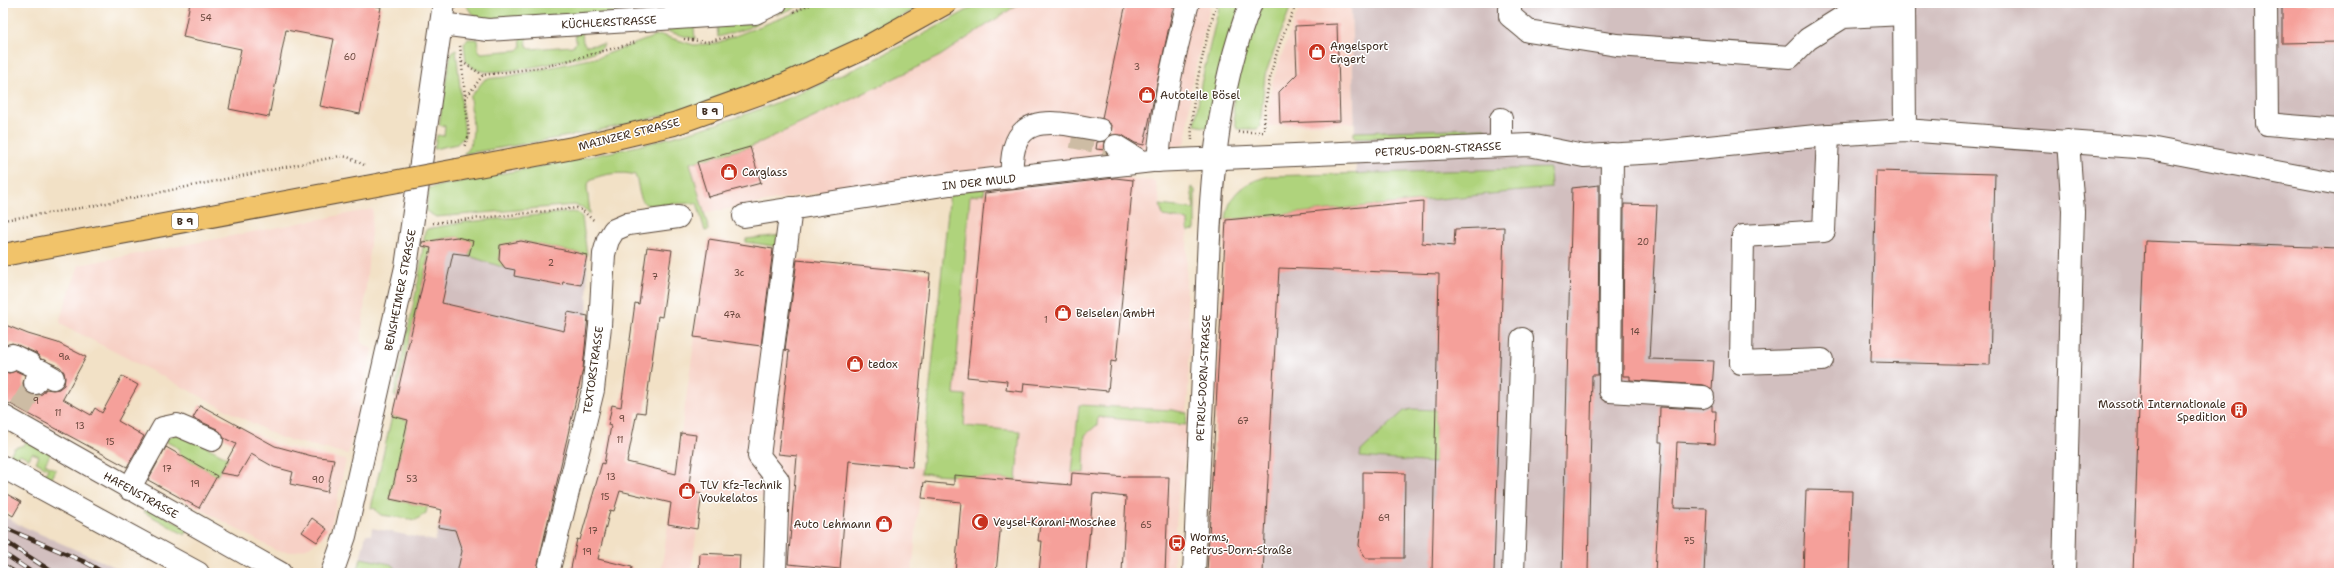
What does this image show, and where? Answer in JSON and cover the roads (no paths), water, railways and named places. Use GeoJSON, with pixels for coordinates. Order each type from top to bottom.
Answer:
{"type":"FeatureCollection","features":[{"type":"Feature","properties":{"kind":"main road","name":"MAINZER STRASSE"},"geometry":{"type":"LineString","coordinates":[[3,255],[459,159],[578,147],[674,124],[792,81],[868,48],[946,3]]}},
{"type":"Feature","properties":{"kind":"street","name":"BENSHEIMER STRASSE"},"geometry":{"type":"LineString","coordinates":[[332,573],[345,536],[352,506],[385,363],[413,225],[449,26],[444,3]]}},
{"type":"Feature","properties":{"kind":"street","name":"KÜCHLERSTRASSE"},"geometry":{"type":"LineString","coordinates":[[449,26],[488,30],[755,13],[776,3]]}},
{"type":"Feature","properties":{"kind":"street"},"geometry":{"type":"LineString","coordinates":[[1116,146],[1150,162],[1161,128],[1176,49],[1188,3]]}},
{"type":"Feature","properties":{"kind":"street","name":"PETRUS-DORN-STRASSE"},"geometry":{"type":"LineString","coordinates":[[1194,573],[1215,159],[1218,132],[1233,56],[1251,3]]}},
{"type":"Feature","properties":{"kind":"street"},"geometry":{"type":"LineString","coordinates":[[1510,3],[1510,16],[1528,31],[1617,45],[1790,57],[1808,39],[1843,17],[1904,8],[1905,130]]}},
{"type":"Feature","properties":{"kind":"street"},"geometry":{"type":"LineString","coordinates":[[2266,3],[2267,124],[2339,130]]}},
{"type":"Feature","properties":{"kind":"street"},"geometry":{"type":"LineString","coordinates":[[1501,119],[1501,146]]}},
{"type":"Feature","properties":{"kind":"street"},"geometry":{"type":"LineString","coordinates":[[1018,177],[1013,149],[1017,139],[1031,127],[1049,122],[1100,130]]}},
{"type":"Feature","properties":{"kind":"street","name":"PETRUS-DORN-STRASSE"},"geometry":{"type":"LineString","coordinates":[[1215,159],[1530,145],[1584,156],[1660,152],[1828,135],[1905,130],[2150,148],[2339,184]]}},
{"type":"Feature","properties":{"kind":"street"},"geometry":{"type":"LineString","coordinates":[[1018,177],[1025,153],[1032,142],[1050,134],[1072,137]]}},
{"type":"Feature","properties":{"kind":"street"},"geometry":{"type":"LineString","coordinates":[[1822,360],[1740,363],[1743,236],[1824,231],[1828,135]]}},
{"type":"Feature","properties":{"kind":"street"},"geometry":{"type":"LineString","coordinates":[[2064,573],[2073,211],[2068,141]]}},
{"type":"Feature","properties":{"kind":"street"},"geometry":{"type":"LineString","coordinates":[[1612,154],[1610,391],[1703,397]]}},
{"type":"Feature","properties":{"kind":"street","name":"IN DER MULD"},"geometry":{"type":"LineString","coordinates":[[744,216],[950,184],[1150,162],[1215,159]]}},
{"type":"Feature","properties":{"kind":"street"},"geometry":{"type":"LineString","coordinates":[[775,573],[778,480],[759,456],[791,208]]}},
{"type":"Feature","properties":{"kind":"street","name":"TEXTORSTRASSE"},"geometry":{"type":"LineString","coordinates":[[548,573],[593,390],[600,326],[604,254],[608,240],[614,230],[628,224],[678,217]]}},
{"type":"Feature","properties":{"kind":"street"},"geometry":{"type":"LineString","coordinates":[[1513,573],[1522,339]]}},
{"type":"Feature","properties":{"kind":"street"},"geometry":{"type":"LineString","coordinates":[[9,361],[12,355],[40,375]]}},
{"type":"Feature","properties":{"kind":"street","name":"HAFENSTRASSE"},"geometry":{"type":"LineString","coordinates":[[12,416],[129,489],[280,573]]}},
{"type":"Feature","properties":{"kind":"street"},"geometry":{"type":"LineString","coordinates":[[129,489],[163,428],[169,425],[177,425],[212,440]]}},
{"type":"Feature","properties":{"kind":"street"},"geometry":{"type":"LineString","coordinates":[[3,467],[198,573]]}},
{"type":"Feature","properties":{"kind":"tunnel"},"geometry":{"type":"LineString","coordinates":[[1072,137],[1116,146]]}},
{"type":"Feature","properties":{"kind":"tunnel"},"geometry":{"type":"LineString","coordinates":[[20,409],[35,383]]}},
{"type":"Feature","properties":{"kind":"railway"},"geometry":{"type":"LineString","coordinates":[[3,527],[85,562],[104,573]]}},
{"type":"Feature","properties":{"kind":"railway"},"geometry":{"type":"LineString","coordinates":[[3,540],[54,573]]}},
{"type":"Feature","properties":{"kind":"railway"},"geometry":{"type":"LineString","coordinates":[[3,553],[33,573]]}},
{"type":"Feature","properties":{"kind":"railway"},"geometry":{"type":"LineString","coordinates":[[3,565],[16,573]]}},
{"type":"Feature","properties":{"kind":"place","name":"Angelsport Engert"},"geometry":{"type":"Point","coordinates":[1317,52]}},
{"type":"Feature","properties":{"kind":"place","name":"Autoteile Bösel"},"geometry":{"type":"Point","coordinates":[1147,95]}},
{"type":"Feature","properties":{"kind":"place","name":"Carglass"},"geometry":{"type":"Point","coordinates":[729,172]}},
{"type":"Feature","properties":{"kind":"place","name":"Beiselen GmbH"},"geometry":{"type":"Point","coordinates":[1063,313]}},
{"type":"Feature","properties":{"kind":"place","name":"tedox"},"geometry":{"type":"Point","coordinates":[855,364]}},
{"type":"Feature","properties":{"kind":"place","name":"Massoth Internationale Spedition"},"geometry":{"type":"Point","coordinates":[2239,410]}},
{"type":"Feature","properties":{"kind":"place","name":"TLV Kfz-Technik Voukelatos"},"geometry":{"type":"Point","coordinates":[687,491]}},
{"type":"Feature","properties":{"kind":"place","name":"Veysel-Karani-Moschee"},"geometry":{"type":"Point","coordinates":[980,522]}},
{"type":"Feature","properties":{"kind":"place","name":"Auto Lehmann"},"geometry":{"type":"Point","coordinates":[884,524]}},
{"type":"Feature","properties":{"kind":"place","name":"Worms, Petrus-Dorn-Straße"},"geometry":{"type":"Point","coordinates":[1177,543]}}]}
